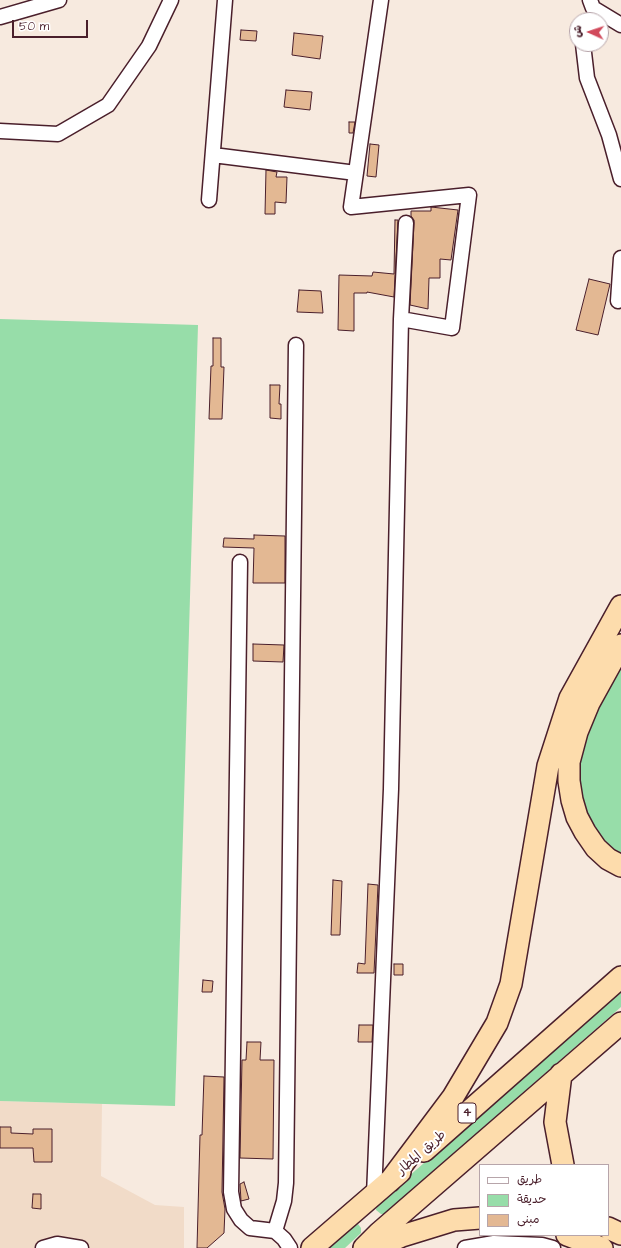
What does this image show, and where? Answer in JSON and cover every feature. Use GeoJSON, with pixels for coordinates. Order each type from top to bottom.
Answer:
{"type":"FeatureCollection","features":[{"type":"Feature","properties":{"kind":"highway"},"geometry":{"type":"LineString","coordinates":[[390,1180],[453,1097],[497,1023],[511,984],[548,766],[570,698],[621,606]]}},
{"type":"Feature","properties":{"kind":"highway"},"geometry":{"type":"LineString","coordinates":[[621,645],[589,703],[577,732],[569,762],[569,782],[577,817],[586,832],[596,848],[608,859],[621,866]]}},
{"type":"Feature","properties":{"kind":"highway","name":"طريق المطار"},"geometry":{"type":"LineString","coordinates":[[312,1248],[621,977]]}},
{"type":"Feature","properties":{"kind":"highway","name":"4"},"geometry":{"type":"LineString","coordinates":[[364,1248],[377,1240],[621,1023]]}},
{"type":"Feature","properties":{"kind":"highway"},"geometry":{"type":"LineString","coordinates":[[562,1074],[555,1122],[563,1164]]}},
{"type":"Feature","properties":{"kind":"highway"},"geometry":{"type":"LineString","coordinates":[[366,1202],[377,1240],[402,1236],[454,1220],[479,1218]]}},
{"type":"Feature","properties":{"kind":"highway"},"geometry":{"type":"LineString","coordinates":[[609,1228],[621,1234]]}},
{"type":"Feature","properties":{"kind":"highway"},"geometry":{"type":"LineString","coordinates":[[570,1236],[602,1248]]}},
{"type":"Feature","properties":{"kind":"street"},"geometry":{"type":"LineString","coordinates":[[0,17],[59,0]]}},
{"type":"Feature","properties":{"kind":"street"},"geometry":{"type":"LineString","coordinates":[[0,131],[58,134],[108,105],[149,46],[171,0]]}},
{"type":"Feature","properties":{"kind":"street"},"geometry":{"type":"LineString","coordinates":[[209,200],[225,0]]}},
{"type":"Feature","properties":{"kind":"street"},"geometry":{"type":"LineString","coordinates":[[381,0],[351,207],[469,195],[452,328],[401,319]]}},
{"type":"Feature","properties":{"kind":"street"},"geometry":{"type":"LineString","coordinates":[[590,9],[621,25]]}},
{"type":"Feature","properties":{"kind":"street"},"geometry":{"type":"LineString","coordinates":[[584,52],[587,78],[609,135],[621,178]]}},
{"type":"Feature","properties":{"kind":"street"},"geometry":{"type":"LineString","coordinates":[[213,155],[356,174]]}},
{"type":"Feature","properties":{"kind":"street"},"geometry":{"type":"LineString","coordinates":[[366,1202],[391,789],[401,319],[406,223]]}},
{"type":"Feature","properties":{"kind":"street"},"geometry":{"type":"LineString","coordinates":[[618,301],[621,258]]}},
{"type":"Feature","properties":{"kind":"street"},"geometry":{"type":"LineString","coordinates":[[275,1231],[284,1201],[286,1183],[296,345]]}},
{"type":"Feature","properties":{"kind":"street"},"geometry":{"type":"LineString","coordinates":[[240,562],[231,1192],[234,1209],[241,1220],[250,1228],[275,1231],[284,1239],[290,1248]]}},
{"type":"Feature","properties":{"kind":"street"},"geometry":{"type":"LineString","coordinates":[[465,1248],[494,1243],[542,1245],[553,1248]]}},
{"type":"Feature","properties":{"kind":"street"},"geometry":{"type":"LineString","coordinates":[[43,1248],[58,1244],[81,1248]]}},
{"type":"Feature","properties":{"kind":"shaded area"},"geometry":{"type":"Polygon","coordinates":[[[0,1101],[102,1104],[101,1176],[155,1205],[184,1207],[184,1248],[0,1248],[0,1101]]]}},
{"type":"Feature","properties":{"kind":"green space"},"geometry":{"type":"Polygon","coordinates":[[[0,319],[198,325],[175,1106],[0,1101],[0,319]]]}},
{"type":"Feature","properties":{"kind":"green space"},"geometry":{"type":"Polygon","coordinates":[[[621,660],[621,859],[614,854],[586,818],[579,791],[579,757],[585,734],[621,660]]]}},
{"type":"Feature","properties":{"kind":"green space"},"geometry":{"type":"Polygon","coordinates":[[[621,991],[621,1007],[384,1214],[381,1214],[376,1210],[377,1204],[621,991]]]}},
{"type":"Feature","properties":{"kind":"green space"},"geometry":{"type":"Polygon","coordinates":[[[358,1224],[361,1228],[361,1233],[345,1248],[328,1248],[354,1225],[358,1224]]]}},
{"type":"Feature","properties":{"kind":"building"},"geometry":{"type":"Polygon","coordinates":[[[241,30],[257,31],[256,41],[240,40],[241,30]]]}},
{"type":"Feature","properties":{"kind":"building"},"geometry":{"type":"Polygon","coordinates":[[[294,33],[323,36],[320,59],[292,55],[294,33]]]}},
{"type":"Feature","properties":{"kind":"building"},"geometry":{"type":"Polygon","coordinates":[[[286,90],[312,92],[310,110],[284,107],[286,90]]]}},
{"type":"Feature","properties":{"kind":"building"},"geometry":{"type":"Polygon","coordinates":[[[349,122],[355,122],[353,133],[349,133],[349,122]]]}},
{"type":"Feature","properties":{"kind":"building"},"geometry":{"type":"Polygon","coordinates":[[[370,144],[379,145],[376,177],[367,176],[370,144]]]}},
{"type":"Feature","properties":{"kind":"building"},"geometry":{"type":"Polygon","coordinates":[[[266,170],[277,172],[276,177],[287,177],[286,203],[275,202],[275,214],[265,214],[266,170]]]}},
{"type":"Feature","properties":{"kind":"building"},"geometry":{"type":"Polygon","coordinates":[[[431,207],[458,210],[451,260],[440,259],[440,278],[429,278],[428,309],[410,305],[414,223],[411,216],[411,211],[431,211],[431,207]]]}},
{"type":"Feature","properties":{"kind":"building"},"geometry":{"type":"Polygon","coordinates":[[[395,220],[398,220],[394,297],[367,292],[354,293],[354,331],[338,330],[339,275],[372,276],[373,272],[394,274],[395,220]]]}},
{"type":"Feature","properties":{"kind":"building"},"geometry":{"type":"Polygon","coordinates":[[[589,279],[610,284],[598,335],[576,330],[589,279]]]}},
{"type":"Feature","properties":{"kind":"building"},"geometry":{"type":"Polygon","coordinates":[[[299,290],[321,291],[323,313],[297,312],[299,290]]]}},
{"type":"Feature","properties":{"kind":"building"},"geometry":{"type":"Polygon","coordinates":[[[213,338],[221,338],[221,367],[224,367],[222,419],[209,419],[211,366],[213,366],[213,338]]]}},
{"type":"Feature","properties":{"kind":"building"},"geometry":{"type":"Polygon","coordinates":[[[270,385],[280,385],[279,404],[281,404],[281,419],[270,418],[270,385]]]}},
{"type":"Feature","properties":{"kind":"building"},"geometry":{"type":"Polygon","coordinates":[[[254,535],[285,536],[285,583],[253,583],[254,548],[223,547],[224,538],[254,539],[254,535]]]}},
{"type":"Feature","properties":{"kind":"building"},"geometry":{"type":"Polygon","coordinates":[[[253,644],[284,645],[283,662],[253,661],[253,644]]]}},
{"type":"Feature","properties":{"kind":"building"},"geometry":{"type":"Polygon","coordinates":[[[333,880],[342,881],[340,935],[331,935],[333,880]]]}},
{"type":"Feature","properties":{"kind":"building"},"geometry":{"type":"Polygon","coordinates":[[[368,884],[378,885],[374,973],[357,973],[358,963],[365,964],[368,884]]]}},
{"type":"Feature","properties":{"kind":"building"},"geometry":{"type":"Polygon","coordinates":[[[394,964],[403,964],[403,975],[394,975],[394,964]]]}},
{"type":"Feature","properties":{"kind":"building"},"geometry":{"type":"Polygon","coordinates":[[[203,980],[213,981],[212,992],[202,992],[203,980]]]}},
{"type":"Feature","properties":{"kind":"building"},"geometry":{"type":"Polygon","coordinates":[[[359,1025],[373,1025],[372,1042],[358,1042],[359,1025]]]}},
{"type":"Feature","properties":{"kind":"building"},"geometry":{"type":"Polygon","coordinates":[[[247,1042],[261,1042],[260,1060],[274,1060],[273,1159],[240,1158],[242,1060],[246,1060],[247,1042]]]}},
{"type":"Feature","properties":{"kind":"building"},"geometry":{"type":"Polygon","coordinates":[[[204,1076],[224,1077],[222,1192],[225,1209],[224,1233],[207,1248],[197,1248],[200,1135],[202,1135],[204,1076]]]}},
{"type":"Feature","properties":{"kind":"building"},"geometry":{"type":"Polygon","coordinates":[[[0,1127],[11,1127],[11,1133],[33,1134],[33,1129],[52,1129],[52,1162],[34,1162],[33,1148],[0,1148],[0,1127]]]}},
{"type":"Feature","properties":{"kind":"building"},"geometry":{"type":"Polygon","coordinates":[[[244,1182],[249,1199],[241,1201],[240,1184],[244,1182]]]}},
{"type":"Feature","properties":{"kind":"building"},"geometry":{"type":"Polygon","coordinates":[[[33,1194],[41,1194],[41,1209],[32,1208],[33,1194]]]}}]}
